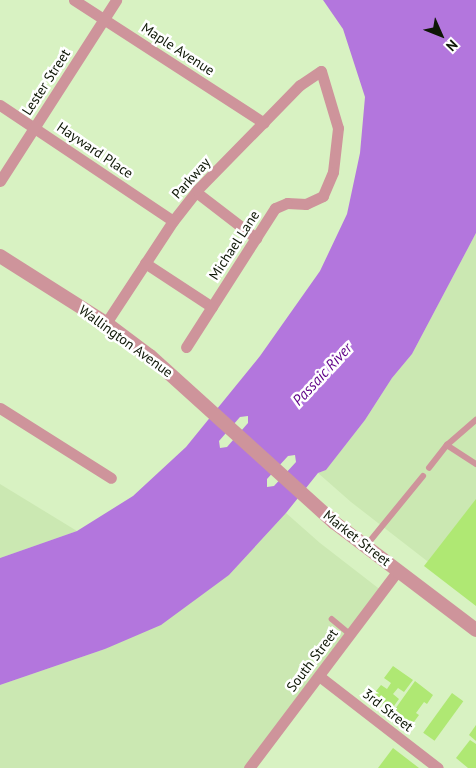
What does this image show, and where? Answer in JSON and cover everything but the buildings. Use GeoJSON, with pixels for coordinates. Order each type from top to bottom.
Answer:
{"type":"FeatureCollection","features":[{"type":"Feature","properties":{"kind":"street","name":"Maple Avenue"},"geometry":{"type":"LineString","coordinates":[[74,0],[264,123]]}},
{"type":"Feature","properties":{"kind":"street","name":"Lester Street"},"geometry":{"type":"LineString","coordinates":[[0,181],[116,0]]}},
{"type":"Feature","properties":{"kind":"street","name":"Parkway"},"geometry":{"type":"LineString","coordinates":[[106,323],[173,221],[196,192],[300,85],[321,72]]}},
{"type":"Feature","properties":{"kind":"street","name":"Michael Lane"},"geometry":{"type":"LineString","coordinates":[[186,347],[275,208],[287,203],[306,204],[323,196],[332,172],[338,128],[321,72]]}},
{"type":"Feature","properties":{"kind":"street","name":"Hayward Place"},"geometry":{"type":"LineString","coordinates":[[0,105],[173,221]]}},
{"type":"Feature","properties":{"kind":"street"},"geometry":{"type":"LineString","coordinates":[[196,192],[256,238]]}},
{"type":"Feature","properties":{"kind":"street","name":"Wallington Avenue"},"geometry":{"type":"LineString","coordinates":[[0,256],[106,323],[150,356],[243,438]]}},
{"type":"Feature","properties":{"kind":"street"},"geometry":{"type":"LineString","coordinates":[[145,263],[212,307]]}},
{"type":"Feature","properties":{"kind":"street"},"geometry":{"type":"LineString","coordinates":[[0,408],[111,478]]}},
{"type":"Feature","properties":{"kind":"street","name":"Market Street"},"geometry":{"type":"LineString","coordinates":[[243,438],[314,504],[476,630]]}},
{"type":"Feature","properties":{"kind":"street","name":"South Street"},"geometry":{"type":"LineString","coordinates":[[249,768],[398,570]]}},
{"type":"Feature","properties":{"kind":"street","name":"3rd Street"},"geometry":{"type":"LineString","coordinates":[[319,676],[438,768]]}},
{"type":"Feature","properties":{"kind":"lane"},"geometry":{"type":"LineString","coordinates":[[429,468],[447,445],[476,420]]}},
{"type":"Feature","properties":{"kind":"lane"},"geometry":{"type":"LineString","coordinates":[[447,445],[476,464]]}},
{"type":"Feature","properties":{"kind":"lane"},"geometry":{"type":"LineString","coordinates":[[366,546],[423,476]]}},
{"type":"Feature","properties":{"kind":"lane"},"geometry":{"type":"LineString","coordinates":[[332,619],[350,634]]}},
{"type":"Feature","properties":{"kind":"shaded area"},"geometry":{"type":"Polygon","coordinates":[[[476,233],[476,599],[351,502],[318,473],[326,470],[365,420],[392,378],[412,354],[476,233]]]}},
{"type":"Feature","properties":{"kind":"shaded area"},"geometry":{"type":"Polygon","coordinates":[[[0,484],[77,531],[0,558],[0,484]]]}},
{"type":"Feature","properties":{"kind":"shaded area"},"geometry":{"type":"Polygon","coordinates":[[[286,513],[320,543],[382,591],[248,768],[0,768],[0,685],[105,649],[229,575],[286,513]]]}},
{"type":"Feature","properties":{"kind":"water","name":"Passaic River"},"geometry":{"type":"Polygon","coordinates":[[[323,0],[476,0],[476,233],[412,354],[392,378],[365,420],[326,470],[318,473],[286,513],[229,575],[161,625],[105,649],[0,685],[0,558],[77,531],[133,496],[186,447],[260,356],[320,271],[347,214],[360,153],[365,97],[343,29],[323,0]],[[248,416],[240,417],[219,441],[220,448],[227,447],[248,423],[248,416]],[[295,455],[288,456],[267,479],[267,487],[274,486],[296,462],[295,455]]]}}]}
